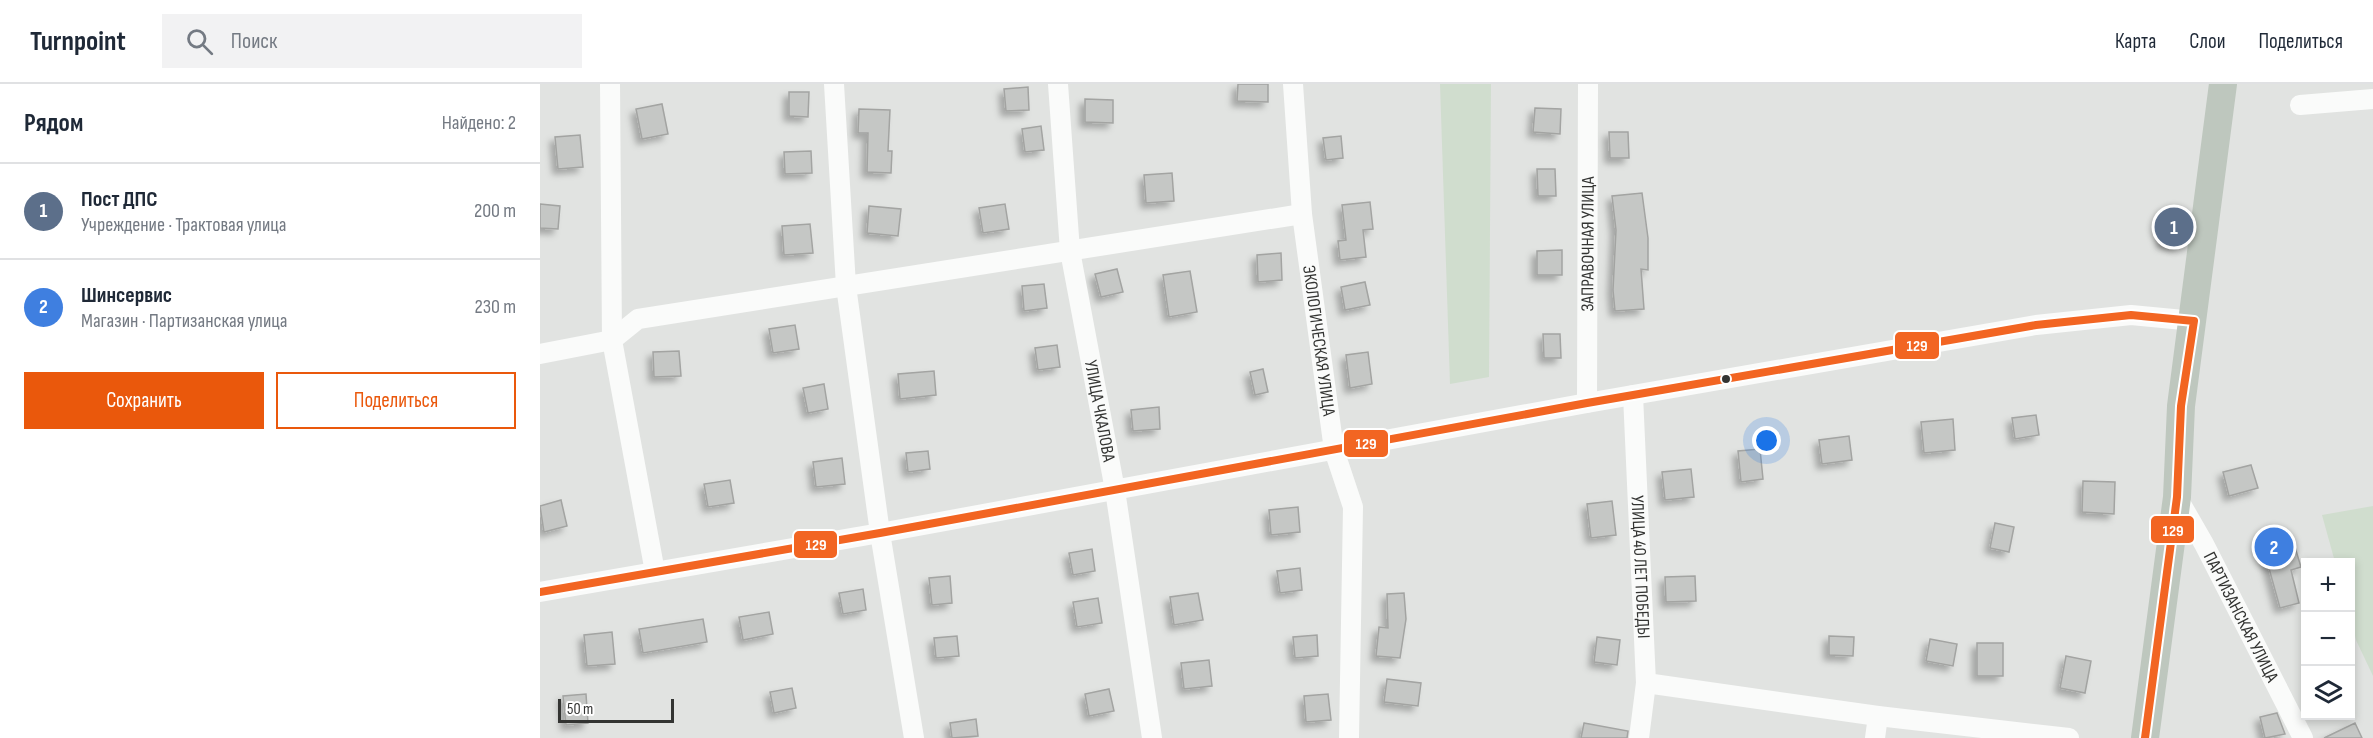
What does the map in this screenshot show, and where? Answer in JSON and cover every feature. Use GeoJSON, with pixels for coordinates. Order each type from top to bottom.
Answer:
{"type":"FeatureCollection","features":[{"type":"Feature","properties":{"kind":"highway"},"geometry":{"type":"LineString","coordinates":[[2145,738],[2177,497],[2181,406],[2194,321],[2223,84]]}},
{"type":"Feature","properties":{"kind":"street"},"geometry":{"type":"LineString","coordinates":[[610,84],[612,339],[655,572]]}},
{"type":"Feature","properties":{"kind":"street"},"geometry":{"type":"LineString","coordinates":[[834,84],[846,286],[880,533],[914,738]]}},
{"type":"Feature","properties":{"kind":"street","name":"УЛИЦА ЧКАЛОВА"},"geometry":{"type":"LineString","coordinates":[[1059,84],[1070,251],[1115,489],[1152,738]]}},
{"type":"Feature","properties":{"kind":"street","name":"ЭКОЛОГИЧЕСКАЯ УЛИЦА"},"geometry":{"type":"LineString","coordinates":[[1293,84],[1302,214],[1334,450],[1353,507],[1349,738]]}},
{"type":"Feature","properties":{"kind":"street","name":"ЗАПРАВОЧНАЯ УЛИЦА"},"geometry":{"type":"LineString","coordinates":[[1587,403],[1588,84]]}},
{"type":"Feature","properties":{"kind":"street"},"geometry":{"type":"LineString","coordinates":[[2300,105],[2373,99]]}},
{"type":"Feature","properties":{"kind":"street"},"geometry":{"type":"LineString","coordinates":[[540,354],[612,339],[638,319],[1302,214]]}},
{"type":"Feature","properties":{"kind":"street"},"geometry":{"type":"LineString","coordinates":[[540,592],[880,533],[1587,403],[2036,325],[2131,315],[2194,321]]}},
{"type":"Feature","properties":{"kind":"street","name":"УЛИЦА 40 ЛЕТ ПОБЕДЫ"},"geometry":{"type":"LineString","coordinates":[[1633,395],[1646,683],[1639,738]]}},
{"type":"Feature","properties":{"kind":"street","name":"ПАРТИЗАНСКАЯ УЛИЦА"},"geometry":{"type":"LineString","coordinates":[[2177,497],[2204,544],[2303,738]]}},
{"type":"Feature","properties":{"kind":"street"},"geometry":{"type":"LineString","coordinates":[[1646,683],[1878,716],[2069,738]]}},
{"type":"Feature","properties":{"kind":"street"},"geometry":{"type":"LineString","coordinates":[[1875,738],[1878,716]]}},
{"type":"Feature","properties":{"kind":"green space"},"geometry":{"type":"Polygon","coordinates":[[[1440,84],[1491,84],[1489,377],[1450,384],[1440,84]]]}},
{"type":"Feature","properties":{"kind":"green space"},"geometry":{"type":"Polygon","coordinates":[[[2373,506],[2373,676],[2355,636],[2355,558],[2334,558],[2322,515],[2373,506]]]}},
{"type":"Feature","properties":{"kind":"building"},"geometry":{"type":"Polygon","coordinates":[[[1238,84],[1268,84],[1268,102],[1237,101],[1238,84]]]}},
{"type":"Feature","properties":{"kind":"building"},"geometry":{"type":"Polygon","coordinates":[[[1028,87],[1029,110],[1006,111],[1004,89],[1028,87]]]}},
{"type":"Feature","properties":{"kind":"building"},"geometry":{"type":"Polygon","coordinates":[[[789,92],[809,92],[808,117],[789,116],[789,92]]]}},
{"type":"Feature","properties":{"kind":"building"},"geometry":{"type":"Polygon","coordinates":[[[1085,99],[1113,100],[1113,123],[1085,122],[1085,99]]]}},
{"type":"Feature","properties":{"kind":"building"},"geometry":{"type":"Polygon","coordinates":[[[662,104],[668,134],[642,139],[636,109],[662,104]]]}},
{"type":"Feature","properties":{"kind":"building"},"geometry":{"type":"Polygon","coordinates":[[[1535,108],[1561,109],[1560,134],[1533,132],[1535,108]]]}},
{"type":"Feature","properties":{"kind":"building"},"geometry":{"type":"Polygon","coordinates":[[[859,109],[890,110],[888,151],[892,151],[891,173],[867,172],[868,133],[858,133],[859,109]]]}},
{"type":"Feature","properties":{"kind":"building"},"geometry":{"type":"Polygon","coordinates":[[[1041,126],[1044,150],[1025,152],[1022,129],[1041,126]]]}},
{"type":"Feature","properties":{"kind":"building"},"geometry":{"type":"Polygon","coordinates":[[[1609,132],[1628,132],[1629,158],[1610,158],[1609,132]]]}},
{"type":"Feature","properties":{"kind":"building"},"geometry":{"type":"Polygon","coordinates":[[[580,135],[583,167],[558,169],[555,137],[580,135]]]}},
{"type":"Feature","properties":{"kind":"building"},"geometry":{"type":"Polygon","coordinates":[[[1341,136],[1343,158],[1326,160],[1323,138],[1341,136]]]}},
{"type":"Feature","properties":{"kind":"building"},"geometry":{"type":"Polygon","coordinates":[[[811,151],[812,173],[785,174],[784,152],[811,151]]]}},
{"type":"Feature","properties":{"kind":"building"},"geometry":{"type":"Polygon","coordinates":[[[1537,169],[1555,169],[1556,196],[1538,196],[1537,169]]]}},
{"type":"Feature","properties":{"kind":"building"},"geometry":{"type":"Polygon","coordinates":[[[1172,173],[1174,201],[1146,203],[1144,175],[1172,173]]]}},
{"type":"Feature","properties":{"kind":"building"},"geometry":{"type":"Polygon","coordinates":[[[1642,193],[1648,238],[1648,270],[1641,269],[1644,309],[1615,311],[1613,290],[1616,230],[1612,196],[1642,193]]]}},
{"type":"Feature","properties":{"kind":"building"},"geometry":{"type":"Polygon","coordinates":[[[1370,202],[1373,229],[1363,230],[1366,257],[1340,260],[1338,241],[1346,240],[1342,205],[1370,202]]]}},
{"type":"Feature","properties":{"kind":"building"},"geometry":{"type":"Polygon","coordinates":[[[540,204],[560,206],[558,229],[540,228],[540,204]]]}},
{"type":"Feature","properties":{"kind":"building"},"geometry":{"type":"Polygon","coordinates":[[[1005,204],[1009,229],[983,233],[979,208],[1005,204]]]}},
{"type":"Feature","properties":{"kind":"building"},"geometry":{"type":"Polygon","coordinates":[[[869,206],[901,209],[898,236],[867,233],[869,206]]]}},
{"type":"Feature","properties":{"kind":"building"},"geometry":{"type":"Polygon","coordinates":[[[2166,209],[2182,211],[2178,245],[2162,243],[2166,209]]]}},
{"type":"Feature","properties":{"kind":"building"},"geometry":{"type":"Polygon","coordinates":[[[810,224],[813,253],[784,255],[782,226],[810,224]]]}},
{"type":"Feature","properties":{"kind":"building"},"geometry":{"type":"Polygon","coordinates":[[[1562,250],[1562,275],[1537,275],[1537,251],[1562,250]]]}},
{"type":"Feature","properties":{"kind":"building"},"geometry":{"type":"Polygon","coordinates":[[[1281,253],[1282,280],[1258,282],[1257,255],[1281,253]]]}},
{"type":"Feature","properties":{"kind":"building"},"geometry":{"type":"Polygon","coordinates":[[[1117,269],[1123,292],[1101,297],[1095,274],[1117,269]]]}},
{"type":"Feature","properties":{"kind":"building"},"geometry":{"type":"Polygon","coordinates":[[[1190,271],[1197,312],[1169,317],[1163,275],[1190,271]]]}},
{"type":"Feature","properties":{"kind":"building"},"geometry":{"type":"Polygon","coordinates":[[[1365,282],[1370,305],[1345,310],[1341,287],[1365,282]]]}},
{"type":"Feature","properties":{"kind":"building"},"geometry":{"type":"Polygon","coordinates":[[[1044,284],[1047,308],[1024,311],[1022,286],[1044,284]]]}},
{"type":"Feature","properties":{"kind":"building"},"geometry":{"type":"Polygon","coordinates":[[[795,325],[799,349],[773,353],[769,329],[795,325]]]}},
{"type":"Feature","properties":{"kind":"building"},"geometry":{"type":"Polygon","coordinates":[[[1543,334],[1560,334],[1561,358],[1544,358],[1543,334]]]}},
{"type":"Feature","properties":{"kind":"building"},"geometry":{"type":"Polygon","coordinates":[[[1057,345],[1060,367],[1038,370],[1035,348],[1057,345]]]}},
{"type":"Feature","properties":{"kind":"building"},"geometry":{"type":"Polygon","coordinates":[[[679,351],[681,376],[654,377],[653,352],[679,351]]]}},
{"type":"Feature","properties":{"kind":"building"},"geometry":{"type":"Polygon","coordinates":[[[1368,352],[1372,384],[1350,388],[1346,355],[1368,352]]]}},
{"type":"Feature","properties":{"kind":"building"},"geometry":{"type":"Polygon","coordinates":[[[1263,369],[1268,392],[1255,395],[1250,372],[1263,369]]]}},
{"type":"Feature","properties":{"kind":"building"},"geometry":{"type":"Polygon","coordinates":[[[934,371],[936,395],[900,399],[898,374],[934,371]]]}},
{"type":"Feature","properties":{"kind":"building"},"geometry":{"type":"Polygon","coordinates":[[[824,384],[828,409],[808,413],[803,388],[824,384]]]}},
{"type":"Feature","properties":{"kind":"building"},"geometry":{"type":"Polygon","coordinates":[[[1159,407],[1160,429],[1133,431],[1131,410],[1159,407]]]}},
{"type":"Feature","properties":{"kind":"building"},"geometry":{"type":"Polygon","coordinates":[[[2036,415],[2039,435],[2015,439],[2012,418],[2036,415]]]}},
{"type":"Feature","properties":{"kind":"building"},"geometry":{"type":"Polygon","coordinates":[[[1953,419],[1955,450],[1924,453],[1921,422],[1953,419]]]}},
{"type":"Feature","properties":{"kind":"building"},"geometry":{"type":"Polygon","coordinates":[[[1849,436],[1852,460],[1822,464],[1819,440],[1849,436]]]}},
{"type":"Feature","properties":{"kind":"building"},"geometry":{"type":"Polygon","coordinates":[[[1760,449],[1763,479],[1741,482],[1738,451],[1760,449]]]}},
{"type":"Feature","properties":{"kind":"building"},"geometry":{"type":"Polygon","coordinates":[[[928,451],[930,469],[908,472],[906,453],[928,451]]]}},
{"type":"Feature","properties":{"kind":"building"},"geometry":{"type":"Polygon","coordinates":[[[842,458],[845,484],[816,487],[813,462],[842,458]]]}},
{"type":"Feature","properties":{"kind":"building"},"geometry":{"type":"Polygon","coordinates":[[[2251,465],[2258,488],[2229,496],[2223,472],[2251,465]]]}},
{"type":"Feature","properties":{"kind":"building"},"geometry":{"type":"Polygon","coordinates":[[[1691,469],[1694,497],[1665,500],[1662,472],[1691,469]]]}},
{"type":"Feature","properties":{"kind":"building"},"geometry":{"type":"Polygon","coordinates":[[[730,480],[734,503],[708,507],[704,484],[730,480]]]}},
{"type":"Feature","properties":{"kind":"building"},"geometry":{"type":"Polygon","coordinates":[[[2083,481],[2115,482],[2114,514],[2082,512],[2083,481]]]}},
{"type":"Feature","properties":{"kind":"building"},"geometry":{"type":"Polygon","coordinates":[[[561,500],[567,526],[544,532],[540,506],[561,500]]]}},
{"type":"Feature","properties":{"kind":"building"},"geometry":{"type":"Polygon","coordinates":[[[1612,501],[1616,535],[1591,538],[1587,504],[1612,501]]]}},
{"type":"Feature","properties":{"kind":"building"},"geometry":{"type":"Polygon","coordinates":[[[1298,507],[1300,532],[1271,535],[1269,510],[1298,507]]]}},
{"type":"Feature","properties":{"kind":"building"},"geometry":{"type":"Polygon","coordinates":[[[1995,523],[2014,527],[2009,552],[1990,548],[1995,523]]]}},
{"type":"Feature","properties":{"kind":"building"},"geometry":{"type":"Polygon","coordinates":[[[2291,534],[2301,567],[2291,570],[2299,603],[2280,608],[2262,543],[2291,534]]]}},
{"type":"Feature","properties":{"kind":"building"},"geometry":{"type":"Polygon","coordinates":[[[1092,549],[1095,571],[1073,575],[1069,553],[1092,549]]]}},
{"type":"Feature","properties":{"kind":"building"},"geometry":{"type":"Polygon","coordinates":[[[1300,568],[1302,590],[1280,593],[1277,571],[1300,568]]]}},
{"type":"Feature","properties":{"kind":"building"},"geometry":{"type":"Polygon","coordinates":[[[950,576],[952,603],[932,605],[929,578],[950,576]]]}},
{"type":"Feature","properties":{"kind":"building"},"geometry":{"type":"Polygon","coordinates":[[[1695,576],[1696,601],[1666,602],[1665,577],[1695,576]]]}},
{"type":"Feature","properties":{"kind":"building"},"geometry":{"type":"Polygon","coordinates":[[[863,589],[866,610],[843,614],[839,593],[863,589]]]}},
{"type":"Feature","properties":{"kind":"building"},"geometry":{"type":"Polygon","coordinates":[[[1198,593],[1203,620],[1174,625],[1170,597],[1198,593]]]}},
{"type":"Feature","properties":{"kind":"building"},"geometry":{"type":"Polygon","coordinates":[[[1404,593],[1406,619],[1400,658],[1376,656],[1379,627],[1388,628],[1387,594],[1404,593]]]}},
{"type":"Feature","properties":{"kind":"building"},"geometry":{"type":"Polygon","coordinates":[[[1098,598],[1102,623],[1077,627],[1073,602],[1098,598]]]}},
{"type":"Feature","properties":{"kind":"building"},"geometry":{"type":"Polygon","coordinates":[[[769,612],[773,634],[743,640],[739,617],[769,612]]]}},
{"type":"Feature","properties":{"kind":"building"},"geometry":{"type":"Polygon","coordinates":[[[703,619],[707,642],[643,653],[639,629],[703,619]]]}},
{"type":"Feature","properties":{"kind":"building"},"geometry":{"type":"Polygon","coordinates":[[[612,632],[615,664],[587,666],[584,635],[612,632]]]}},
{"type":"Feature","properties":{"kind":"building"},"geometry":{"type":"Polygon","coordinates":[[[1317,635],[1318,656],[1295,658],[1293,637],[1317,635]]]}},
{"type":"Feature","properties":{"kind":"building"},"geometry":{"type":"Polygon","coordinates":[[[957,636],[959,656],[936,658],[934,638],[957,636]]]}},
{"type":"Feature","properties":{"kind":"building"},"geometry":{"type":"Polygon","coordinates":[[[1829,636],[1854,637],[1853,656],[1829,655],[1829,636]]]}},
{"type":"Feature","properties":{"kind":"building"},"geometry":{"type":"Polygon","coordinates":[[[1597,637],[1620,640],[1617,665],[1594,662],[1597,637]]]}},
{"type":"Feature","properties":{"kind":"building"},"geometry":{"type":"Polygon","coordinates":[[[1930,639],[1957,644],[1953,666],[1926,661],[1930,639]]]}},
{"type":"Feature","properties":{"kind":"building"},"geometry":{"type":"Polygon","coordinates":[[[1977,643],[2003,643],[2003,676],[1977,676],[1977,643]]]}},
{"type":"Feature","properties":{"kind":"building"},"geometry":{"type":"Polygon","coordinates":[[[2066,656],[2091,661],[2085,693],[2060,688],[2066,656]]]}},
{"type":"Feature","properties":{"kind":"building"},"geometry":{"type":"Polygon","coordinates":[[[1209,660],[1212,686],[1184,689],[1181,663],[1209,660]]]}},
{"type":"Feature","properties":{"kind":"building"},"geometry":{"type":"Polygon","coordinates":[[[1387,679],[1421,683],[1418,706],[1384,702],[1387,679]]]}},
{"type":"Feature","properties":{"kind":"building"},"geometry":{"type":"Polygon","coordinates":[[[792,688],[796,708],[774,713],[770,692],[792,688]]]}},
{"type":"Feature","properties":{"kind":"building"},"geometry":{"type":"Polygon","coordinates":[[[1109,689],[1114,711],[1089,716],[1085,694],[1109,689]]]}},
{"type":"Feature","properties":{"kind":"building"},"geometry":{"type":"Polygon","coordinates":[[[586,694],[588,723],[566,725],[563,696],[586,694]]]}},
{"type":"Feature","properties":{"kind":"building"},"geometry":{"type":"Polygon","coordinates":[[[1328,694],[1331,720],[1306,722],[1304,696],[1328,694]]]}},
{"type":"Feature","properties":{"kind":"building"},"geometry":{"type":"Polygon","coordinates":[[[2277,713],[2285,734],[2265,738],[2260,717],[2277,713]]]}},
{"type":"Feature","properties":{"kind":"building"},"geometry":{"type":"Polygon","coordinates":[[[976,719],[978,736],[952,738],[950,723],[976,719]]]}},
{"type":"Feature","properties":{"kind":"building"},"geometry":{"type":"Polygon","coordinates":[[[1584,723],[1628,731],[1627,738],[1581,738],[1584,723]]]}},
{"type":"Feature","properties":{"kind":"building"},"geometry":{"type":"Polygon","coordinates":[[[2355,723],[2362,738],[2324,738],[2355,723]]]}},
{"type":"Feature","properties":{"kind":"transit line","name":"129"},"geometry":{"type":"LineString","coordinates":[[540,592],[880,533],[1587,403],[2036,325],[2131,315],[2194,321]]}},
{"type":"Feature","properties":{"kind":"transit line","name":"129"},"geometry":{"type":"LineString","coordinates":[[2145,738],[2177,497],[2181,406],[2194,321]]}},
{"type":"Feature","properties":{"kind":"place","name":"Пост ДПС"},"geometry":{"type":"Point","coordinates":[2174,227]}},
{"type":"Feature","properties":{"kind":"place","name":"Шинсервис"},"geometry":{"type":"Point","coordinates":[2274,547]}}]}
